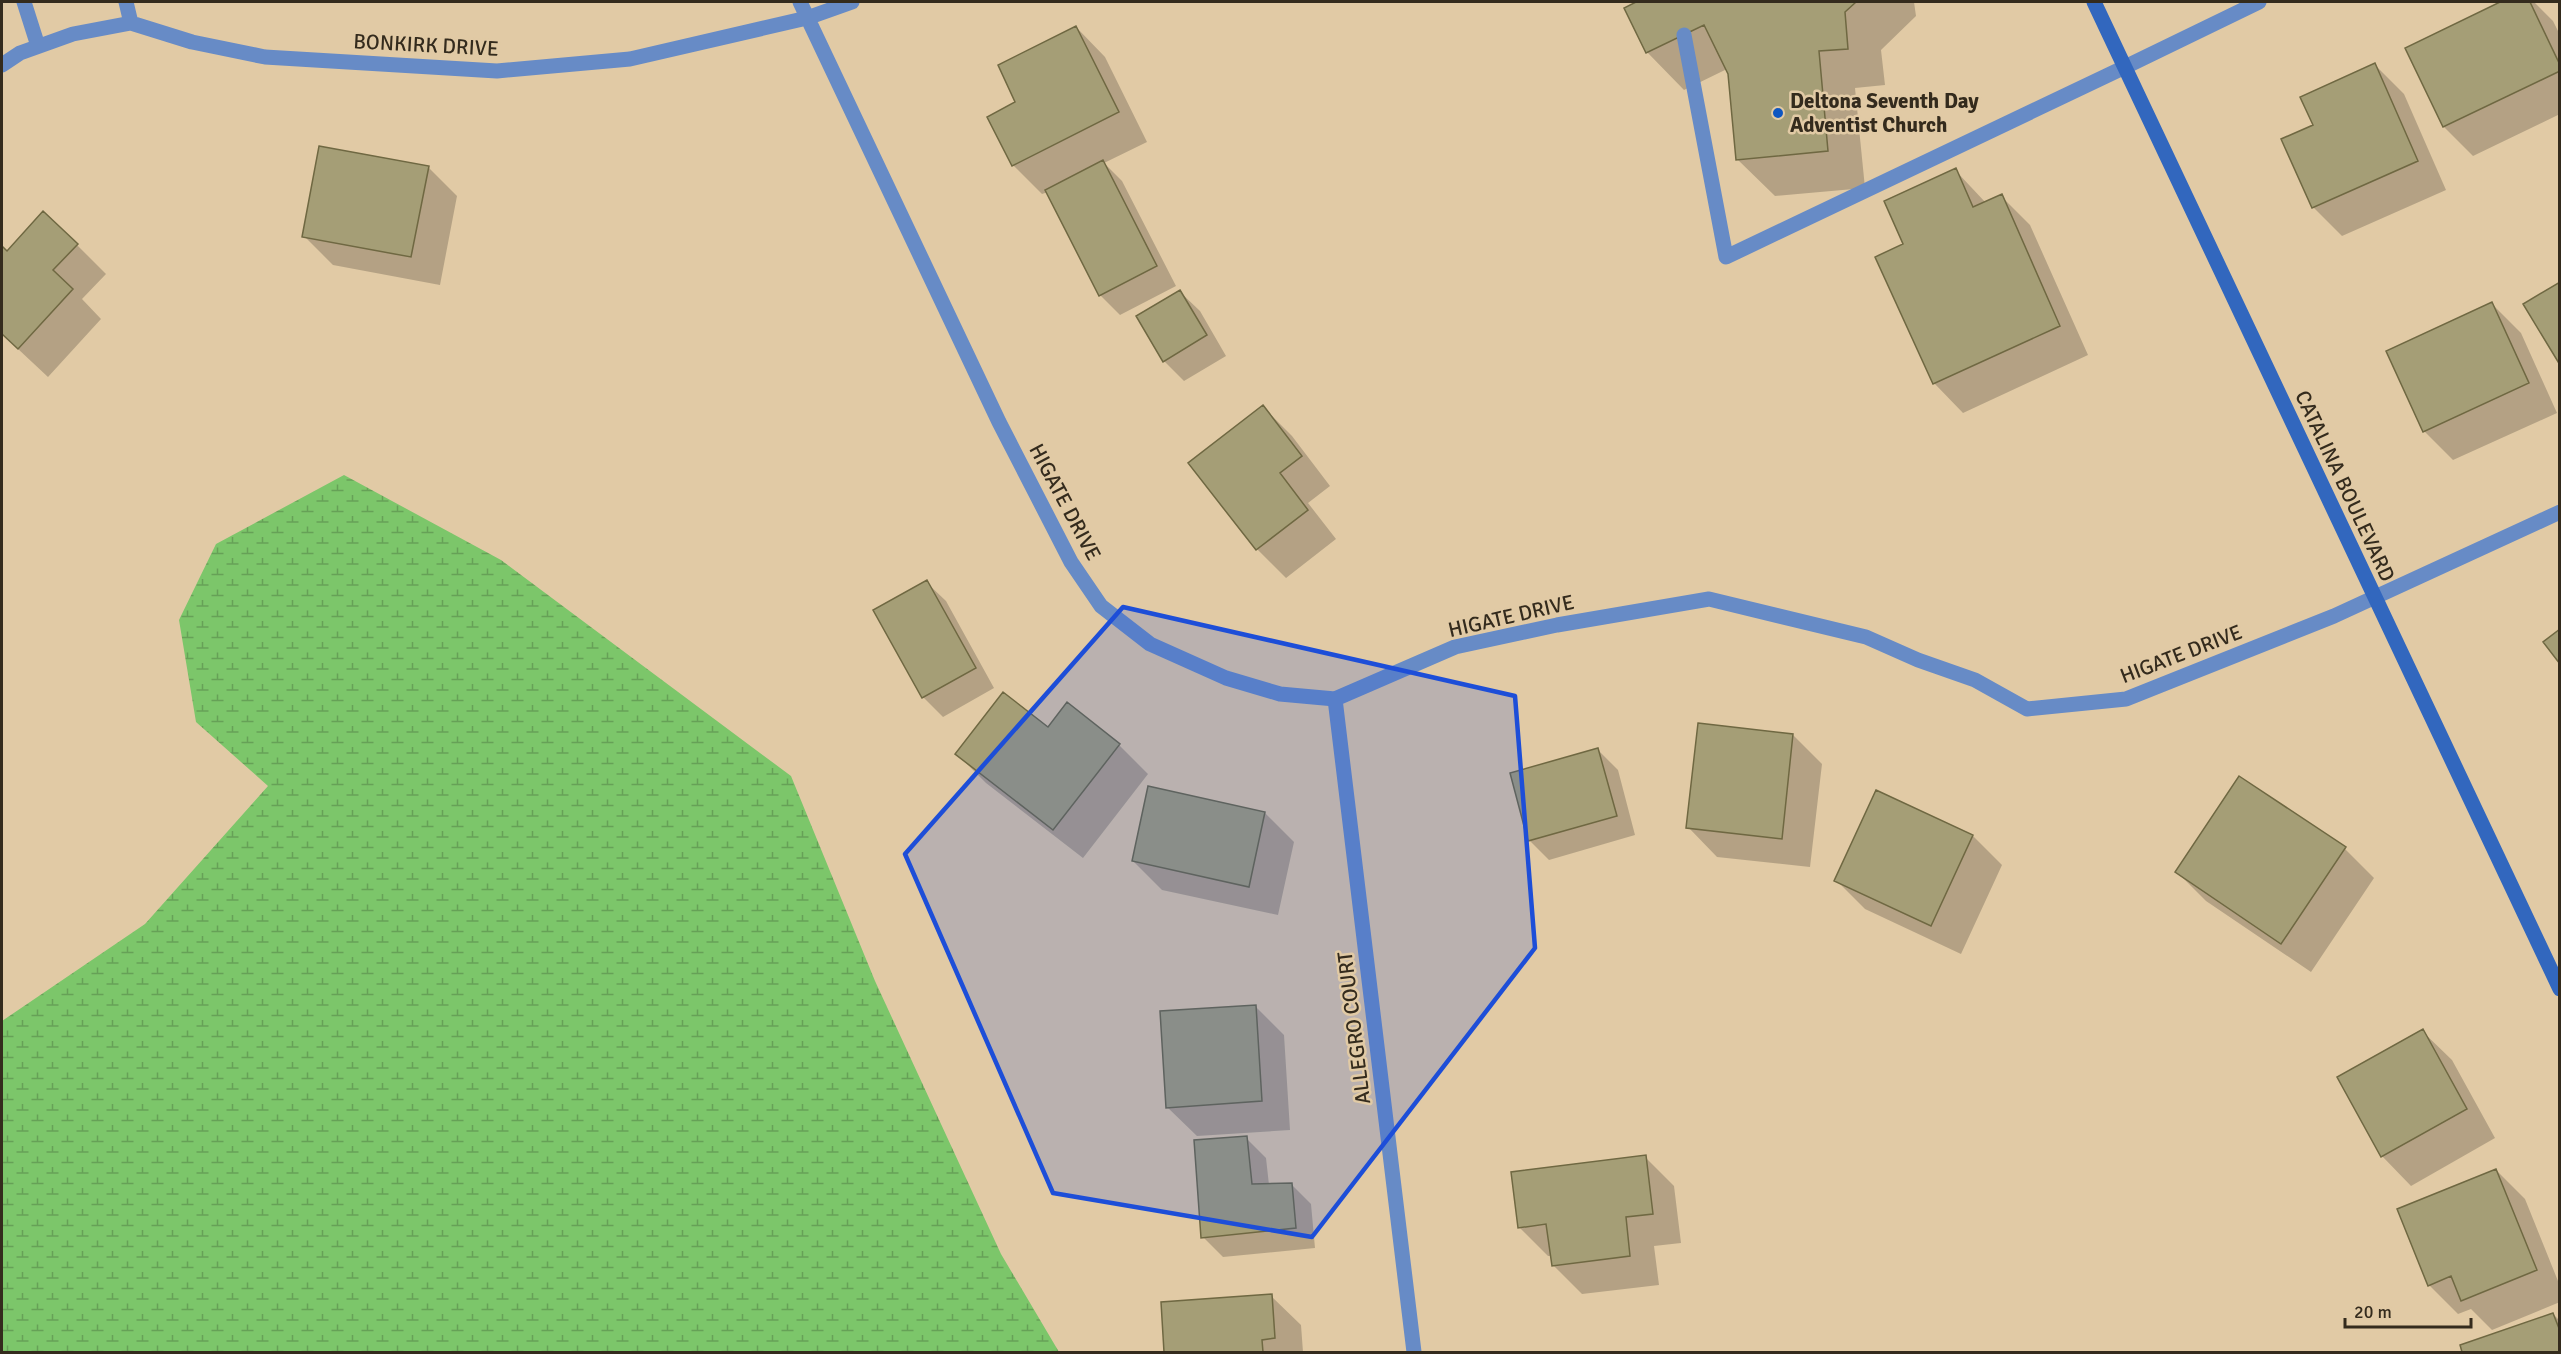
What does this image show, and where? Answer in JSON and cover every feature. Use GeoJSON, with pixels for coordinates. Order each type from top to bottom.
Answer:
{"type":"FeatureCollection","features":[{"type":"Feature","properties":{"kind":"street"},"geometry":{"type":"LineString","coordinates":[[24,2],[38,46]]}},
{"type":"Feature","properties":{"kind":"street"},"geometry":{"type":"LineString","coordinates":[[126,2],[131,23]]}},
{"type":"Feature","properties":{"kind":"street","name":"HIGATE DRIVE"},"geometry":{"type":"LineString","coordinates":[[800,2],[999,422],[1071,562],[1101,606],[1150,644],[1226,678],[1280,694],[1335,699],[1455,647],[1557,625],[1709,599],[1866,637],[1918,660],[1975,680],[2026,709],[2126,699],[2374,598],[2559,512]]}},
{"type":"Feature","properties":{"kind":"street","name":"BONKIRK DRIVE"},"geometry":{"type":"LineString","coordinates":[[2,65],[20,53],[72,34],[131,23],[192,42],[265,57],[497,71],[630,59],[807,18],[852,2]]}},
{"type":"Feature","properties":{"kind":"street","name":"CATALINA BOULEVARD"},"geometry":{"type":"LineString","coordinates":[[2094,2],[2559,989]]}},
{"type":"Feature","properties":{"kind":"street"},"geometry":{"type":"LineString","coordinates":[[1684,34],[1726,257],[2259,2]]}},
{"type":"Feature","properties":{"kind":"street","name":"ALLEGRO COURT"},"geometry":{"type":"LineString","coordinates":[[1335,699],[1414,1353]]}},
{"type":"Feature","properties":{"kind":"highlighted area"},"geometry":{"type":"Polygon","coordinates":[[[1123,607],[1515,696],[1535,948],[1312,1237],[1053,1193],[905,854],[1123,607]]]}},
{"type":"Feature","properties":{"kind":"green space"},"geometry":{"type":"Polygon","coordinates":[[[344,475],[501,560],[791,776],[875,981],[1001,1254],[1059,1352],[2,1352],[2,1021],[145,924],[268,786],[196,722],[179,620],[216,544],[344,475]]]}},
{"type":"Feature","properties":{"kind":"building","name":"Deltona Seventh Day Adventist Church"},"geometry":{"type":"Polygon","coordinates":[[[1636,2],[1856,2],[1845,12],[1848,49],[1819,51],[1828,151],[1736,160],[1728,74],[1704,25],[1646,53],[1624,8],[1636,2]]]}},
{"type":"Feature","properties":{"kind":"building"},"geometry":{"type":"Polygon","coordinates":[[[2500,2],[2530,2],[2560,65],[2560,71],[2443,127],[2405,48],[2500,2]]]}},
{"type":"Feature","properties":{"kind":"building"},"geometry":{"type":"Polygon","coordinates":[[[1076,26],[1119,112],[1012,166],[987,117],[1015,102],[998,65],[1076,26]]]}},
{"type":"Feature","properties":{"kind":"building"},"geometry":{"type":"Polygon","coordinates":[[[2375,63],[2418,161],[2312,208],[2281,139],[2313,125],[2300,97],[2375,63]]]}},
{"type":"Feature","properties":{"kind":"building"},"geometry":{"type":"Polygon","coordinates":[[[319,146],[429,166],[411,257],[302,237],[319,146]]]}},
{"type":"Feature","properties":{"kind":"building"},"geometry":{"type":"Polygon","coordinates":[[[1103,160],[1157,266],[1099,296],[1045,190],[1103,160]]]}},
{"type":"Feature","properties":{"kind":"building"},"geometry":{"type":"Polygon","coordinates":[[[1956,168],[1973,207],[2002,194],[2060,326],[1933,384],[1875,257],[1903,244],[1884,201],[1956,168]]]}},
{"type":"Feature","properties":{"kind":"building"},"geometry":{"type":"Polygon","coordinates":[[[43,211],[78,244],[53,270],[73,289],[18,349],[2,334],[2,246],[7,251],[43,211]]]}},
{"type":"Feature","properties":{"kind":"building"},"geometry":{"type":"Polygon","coordinates":[[[2560,282],[2560,365],[2523,304],[2560,282]]]}},
{"type":"Feature","properties":{"kind":"building"},"geometry":{"type":"Polygon","coordinates":[[[1180,290],[1207,335],[1163,362],[1136,316],[1180,290]]]}},
{"type":"Feature","properties":{"kind":"building"},"geometry":{"type":"Polygon","coordinates":[[[2492,302],[2529,383],[2423,432],[2386,351],[2492,302]]]}},
{"type":"Feature","properties":{"kind":"building"},"geometry":{"type":"Polygon","coordinates":[[[1263,405],[1302,456],[1280,473],[1308,510],[1256,550],[1188,463],[1263,405]]]}},
{"type":"Feature","properties":{"kind":"building"},"geometry":{"type":"Polygon","coordinates":[[[927,580],[976,668],[922,698],[873,610],[927,580]]]}},
{"type":"Feature","properties":{"kind":"building"},"geometry":{"type":"Polygon","coordinates":[[[2560,629],[2560,664],[2543,642],[2560,629]]]}},
{"type":"Feature","properties":{"kind":"building"},"geometry":{"type":"Polygon","coordinates":[[[1003,692],[1048,727],[1067,702],[1120,744],[1053,830],[955,754],[1003,692]]]}},
{"type":"Feature","properties":{"kind":"building"},"geometry":{"type":"Polygon","coordinates":[[[1698,723],[1793,734],[1782,839],[1686,828],[1698,723]]]}},
{"type":"Feature","properties":{"kind":"building"},"geometry":{"type":"Polygon","coordinates":[[[1598,748],[1617,816],[1528,841],[1510,773],[1598,748]]]}},
{"type":"Feature","properties":{"kind":"building"},"geometry":{"type":"Polygon","coordinates":[[[2239,776],[2346,847],[2281,944],[2175,872],[2239,776]]]}},
{"type":"Feature","properties":{"kind":"building"},"geometry":{"type":"Polygon","coordinates":[[[1148,786],[1265,812],[1249,887],[1132,861],[1148,786]]]}},
{"type":"Feature","properties":{"kind":"building"},"geometry":{"type":"Polygon","coordinates":[[[1876,790],[1973,835],[1931,926],[1834,881],[1876,790]]]}},
{"type":"Feature","properties":{"kind":"building"},"geometry":{"type":"Polygon","coordinates":[[[1256,1005],[1262,1101],[1166,1108],[1160,1011],[1256,1005]]]}},
{"type":"Feature","properties":{"kind":"building"},"geometry":{"type":"Polygon","coordinates":[[[2423,1029],[2467,1109],[2381,1157],[2337,1077],[2423,1029]]]}},
{"type":"Feature","properties":{"kind":"building"},"geometry":{"type":"Polygon","coordinates":[[[1247,1136],[1252,1184],[1292,1183],[1296,1228],[1201,1238],[1194,1140],[1247,1136]]]}},
{"type":"Feature","properties":{"kind":"building"},"geometry":{"type":"Polygon","coordinates":[[[1646,1155],[1653,1214],[1626,1217],[1630,1256],[1552,1266],[1546,1224],[1518,1228],[1511,1172],[1646,1155]]]}},
{"type":"Feature","properties":{"kind":"building"},"geometry":{"type":"Polygon","coordinates":[[[2496,1169],[2537,1270],[2461,1301],[2451,1276],[2428,1286],[2397,1209],[2496,1169]]]}},
{"type":"Feature","properties":{"kind":"building"},"geometry":{"type":"Polygon","coordinates":[[[1272,1294],[1275,1338],[1262,1340],[1263,1352],[1164,1352],[1161,1302],[1272,1294]]]}},
{"type":"Feature","properties":{"kind":"building"},"geometry":{"type":"Polygon","coordinates":[[[2553,1313],[2560,1331],[2560,1352],[2462,1352],[2460,1345],[2553,1313]]]}},
{"type":"Feature","properties":{"kind":"place","name":"Deltona Seventh Day Adventist Church"},"geometry":{"type":"Point","coordinates":[1778,113]}}]}
